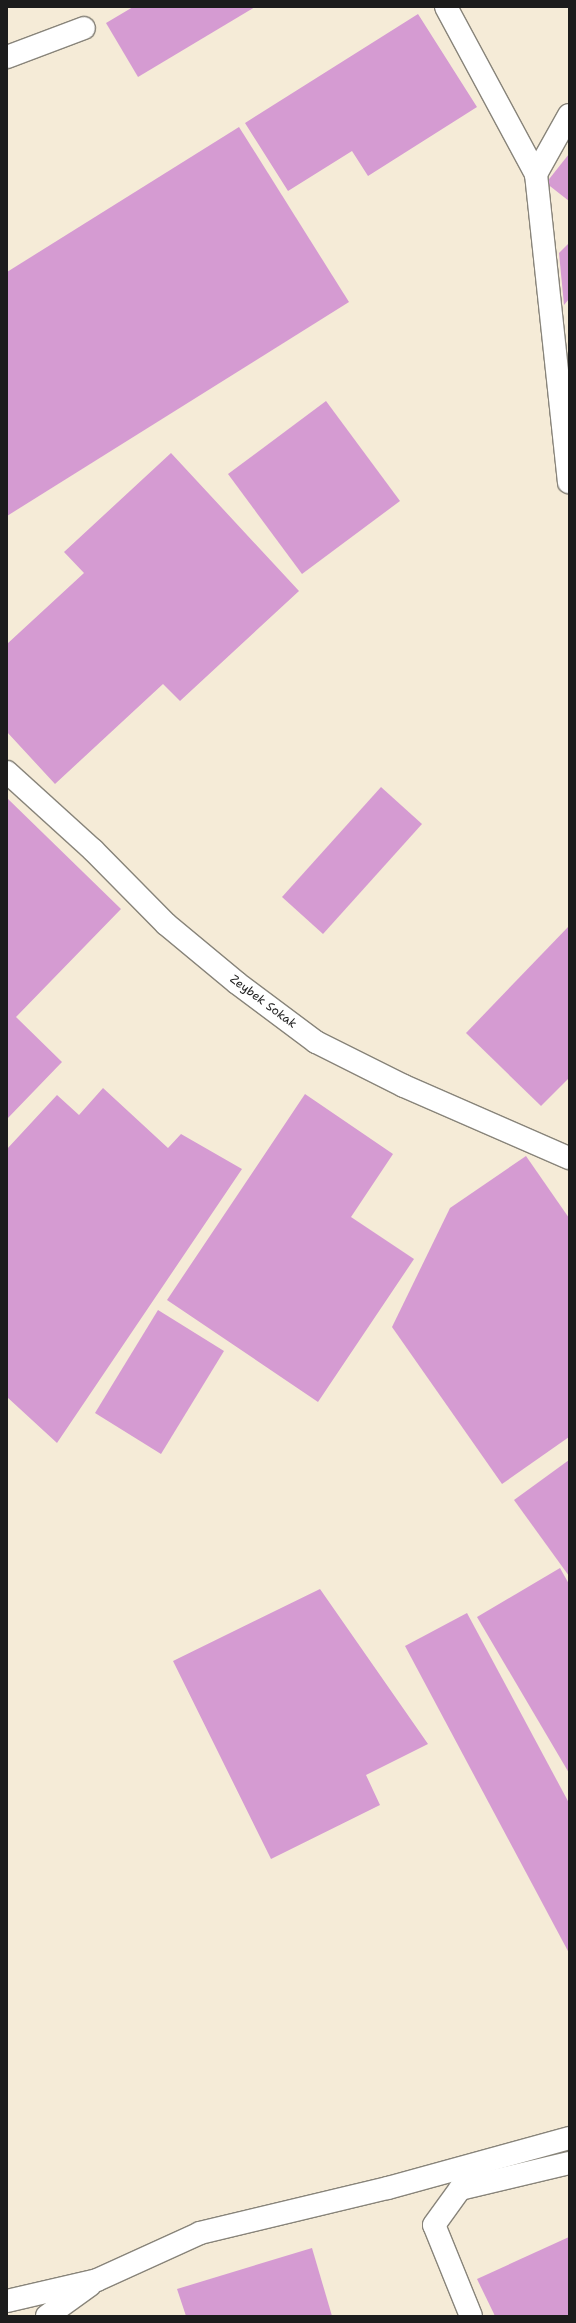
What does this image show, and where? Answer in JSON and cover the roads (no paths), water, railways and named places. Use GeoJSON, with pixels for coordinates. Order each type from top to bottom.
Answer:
{"type":"FeatureCollection","features":[{"type":"Feature","properties":{"kind":"street"},"geometry":{"type":"LineString","coordinates":[[446,7],[536,174],[569,482]]}},
{"type":"Feature","properties":{"kind":"street"},"geometry":{"type":"LineString","coordinates":[[7,57],[84,28]]}},
{"type":"Feature","properties":{"kind":"street"},"geometry":{"type":"LineString","coordinates":[[536,174],[569,115]]}},
{"type":"Feature","properties":{"kind":"street","name":"Zeybek Sokak"},"geometry":{"type":"LineString","coordinates":[[7,772],[93,850],[166,924],[237,983],[316,1042],[404,1086],[569,1158]]}},
{"type":"Feature","properties":{"kind":"street"},"geometry":{"type":"LineString","coordinates":[[47,2316],[97,2280],[200,2232],[388,2188],[569,2138]]}},
{"type":"Feature","properties":{"kind":"street"},"geometry":{"type":"LineString","coordinates":[[471,2316],[434,2225],[460,2189],[569,2163]]}},
{"type":"Feature","properties":{"kind":"street"},"geometry":{"type":"LineString","coordinates":[[7,2301],[97,2280]]}}]}
